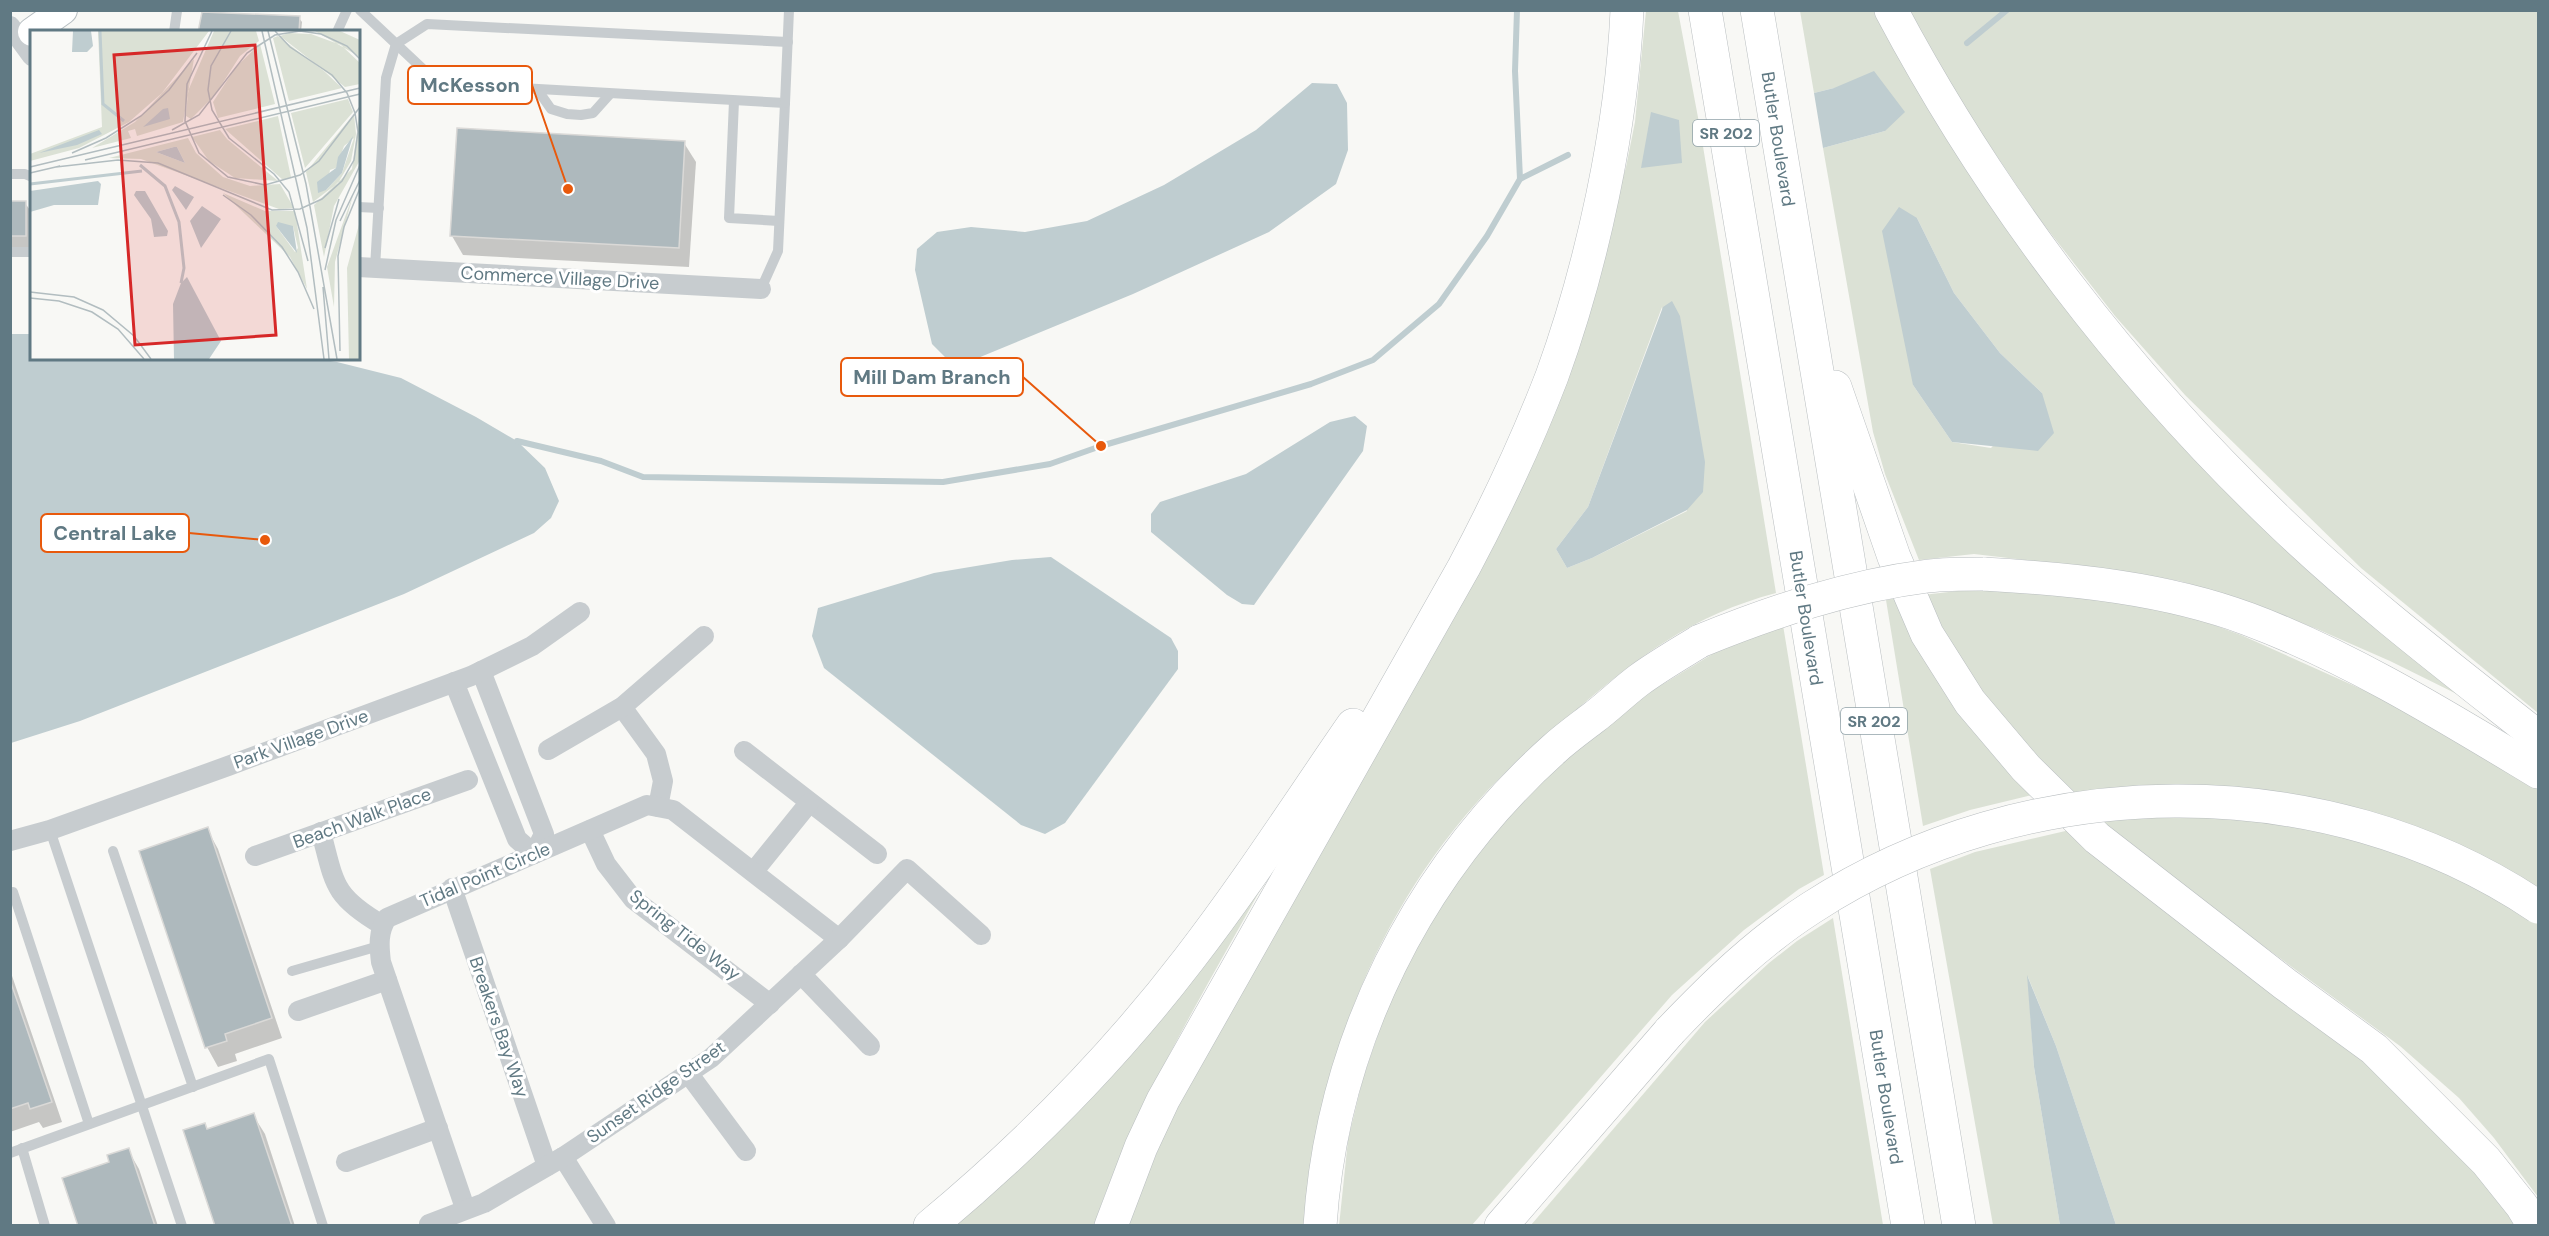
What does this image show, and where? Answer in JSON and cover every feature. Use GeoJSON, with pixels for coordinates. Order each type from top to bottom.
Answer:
{"type":"FeatureCollection","features":[{"type":"Feature","properties":{"kind":"highway"},"geometry":{"type":"LineString","coordinates":[[1111,1226],[1140,1148],[1163,1100],[1464,567],[1496,506],[1525,441],[1552,376],[1574,311],[1606,175],[1618,105],[1627,10]]}},
{"type":"Feature","properties":{"kind":"highway","name":"Butler Boulevard"},"geometry":{"type":"LineString","coordinates":[[1706,10],[1908,1226]]}},
{"type":"Feature","properties":{"kind":"highway","name":"Butler Boulevard"},"geometry":{"type":"LineString","coordinates":[[1757,10],[1959,1226]]}},
{"type":"Feature","properties":{"kind":"highway"},"geometry":{"type":"LineString","coordinates":[[1891,10],[1941,100],[2000,191],[2098,324],[2163,401],[2242,486],[2319,558],[2372,604],[2538,737]]}},
{"type":"Feature","properties":{"kind":"highway"},"geometry":{"type":"LineString","coordinates":[[1801,283],[1865,479],[1894,557],[1928,634],[1970,702],[2026,768],[2097,838],[2285,984],[2374,1049],[2486,1161],[2522,1206],[2534,1226]]}},
{"type":"Feature","properties":{"kind":"highway"},"geometry":{"type":"LineString","coordinates":[[930,1226],[990,1174],[1069,1097],[1147,1012],[1190,958],[1464,567]]}},
{"type":"Feature","properties":{"kind":"highway"},"geometry":{"type":"LineString","coordinates":[[1320,1226],[1329,1147],[1348,1067],[1377,990],[1416,915],[1467,840],[1522,779],[1555,747],[1640,679],[1700,641],[1811,600],[1846,591],[1931,576],[1983,574],[2080,582],[2145,592],[2247,618],[2371,675],[2538,772]]}},
{"type":"Feature","properties":{"kind":"highway"},"geometry":{"type":"LineString","coordinates":[[1501,1226],[1670,1030],[1751,952],[1781,928],[1844,888],[1907,857],[1970,833],[2006,822],[2074,808],[2107,804],[2194,800],[2253,805],[2353,823],[2421,846],[2489,877],[2538,907]]}},
{"type":"Feature","properties":{"kind":"main road"},"geometry":{"type":"LineString","coordinates":[[34,30],[63,10]]}},
{"type":"Feature","properties":{"kind":"street","name":"Commerce Village Drive"},"geometry":{"type":"LineString","coordinates":[[367,267],[761,289]]}},
{"type":"Feature","properties":{"kind":"street","name":"Park Village Drive"},"geometry":{"type":"LineString","coordinates":[[10,842],[50,830],[454,682],[532,646],[580,612]]}},
{"type":"Feature","properties":{"kind":"street"},"geometry":{"type":"LineString","coordinates":[[548,750],[622,707],[704,636]]}},
{"type":"Feature","properties":{"kind":"street"},"geometry":{"type":"LineString","coordinates":[[454,682],[493,743],[544,834],[534,854],[517,839],[493,743],[481,671]]}},
{"type":"Feature","properties":{"kind":"street"},"geometry":{"type":"LineString","coordinates":[[622,707],[656,754],[663,781],[658,807],[673,810],[839,939]]}},
{"type":"Feature","properties":{"kind":"street"},"geometry":{"type":"LineString","coordinates":[[744,751],[877,854]]}},
{"type":"Feature","properties":{"kind":"street","name":"Beach Walk Place"},"geometry":{"type":"LineString","coordinates":[[255,856],[468,780]]}},
{"type":"Feature","properties":{"kind":"street"},"geometry":{"type":"LineString","coordinates":[[754,871],[809,803]]}},
{"type":"Feature","properties":{"kind":"street","name":"Tidal Point Circle"},"geometry":{"type":"LineString","coordinates":[[382,925],[387,918],[452,888],[647,804],[658,807]]}},
{"type":"Feature","properties":{"kind":"street","name":"Spring Tide Way"},"geometry":{"type":"LineString","coordinates":[[590,830],[606,864],[633,899],[770,1004]]}},
{"type":"Feature","properties":{"kind":"street"},"geometry":{"type":"LineString","coordinates":[[321,832],[332,876],[342,895],[352,907],[382,925],[379,946],[381,962],[465,1208]]}},
{"type":"Feature","properties":{"kind":"street","name":"Sunset Ridge Street"},"geometry":{"type":"LineString","coordinates":[[430,1225],[465,1208],[484,1203],[555,1162],[711,1058],[839,939],[906,870],[981,935]]}},
{"type":"Feature","properties":{"kind":"street","name":"Breakers Bay Way"},"geometry":{"type":"LineString","coordinates":[[452,888],[555,1162],[606,1226]]}},
{"type":"Feature","properties":{"kind":"street"},"geometry":{"type":"LineString","coordinates":[[801,974],[870,1046]]}},
{"type":"Feature","properties":{"kind":"street"},"geometry":{"type":"LineString","coordinates":[[298,1011],[387,980]]}},
{"type":"Feature","properties":{"kind":"street"},"geometry":{"type":"LineString","coordinates":[[688,1073],[746,1151]]}},
{"type":"Feature","properties":{"kind":"street"},"geometry":{"type":"LineString","coordinates":[[346,1162],[438,1128]]}},
{"type":"Feature","properties":{"kind":"lane"},"geometry":{"type":"LineString","coordinates":[[338,30],[348,10]]}},
{"type":"Feature","properties":{"kind":"lane"},"geometry":{"type":"LineString","coordinates":[[360,10],[426,72],[450,84],[785,103]]}},
{"type":"Feature","properties":{"kind":"lane"},"geometry":{"type":"LineString","coordinates":[[761,289],[778,251],[789,10]]}},
{"type":"Feature","properties":{"kind":"lane"},"geometry":{"type":"LineString","coordinates":[[174,30],[177,11]]}},
{"type":"Feature","properties":{"kind":"lane"},"geometry":{"type":"LineString","coordinates":[[367,267],[379,208],[386,78],[396,44],[427,24],[788,42]]}},
{"type":"Feature","properties":{"kind":"lane"},"geometry":{"type":"LineString","coordinates":[[537,89],[551,109],[581,116],[593,113],[610,93]]}},
{"type":"Feature","properties":{"kind":"lane"},"geometry":{"type":"LineString","coordinates":[[734,100],[729,218],[779,221]]}},
{"type":"Feature","properties":{"kind":"lane"},"geometry":{"type":"LineString","coordinates":[[10,174],[30,176]]}},
{"type":"Feature","properties":{"kind":"lane"},"geometry":{"type":"LineString","coordinates":[[360,207],[379,208]]}},
{"type":"Feature","properties":{"kind":"lane"},"geometry":{"type":"LineString","coordinates":[[10,252],[30,252]]}},
{"type":"Feature","properties":{"kind":"lane"},"geometry":{"type":"LineString","coordinates":[[50,830],[182,1226]]}},
{"type":"Feature","properties":{"kind":"lane"},"geometry":{"type":"LineString","coordinates":[[113,851],[193,1087]]}},
{"type":"Feature","properties":{"kind":"lane"},"geometry":{"type":"LineString","coordinates":[[13,892],[89,1124]]}},
{"type":"Feature","properties":{"kind":"lane"},"geometry":{"type":"LineString","coordinates":[[292,971],[379,946]]}},
{"type":"Feature","properties":{"kind":"lane"},"geometry":{"type":"LineString","coordinates":[[10,1153],[269,1059],[323,1226]]}},
{"type":"Feature","properties":{"kind":"lane"},"geometry":{"type":"LineString","coordinates":[[22,1148],[45,1226]]}},
{"type":"Feature","properties":{"kind":"shaded area"},"geometry":{"type":"Polygon","coordinates":[[[1646,11],[1678,11],[1700,128],[1776,593],[1746,602],[1693,626],[1668,640],[1622,672],[1519,759],[1458,824],[1431,860],[1385,936],[1349,1018],[1323,1104],[1315,1149],[1307,1225],[1127,1226],[1165,1132],[1593,282],[1626,167],[1635,122],[1646,11]],[[1662,307],[1588,507],[1556,549],[1567,568],[1687,511],[1662,307]]]}},
{"type":"Feature","properties":{"kind":"shaded area"},"geometry":{"type":"Polygon","coordinates":[[[1800,11],[1882,11],[2046,275],[2469,700],[2390,661],[2317,629],[2245,601],[2180,581],[2120,571],[1974,554],[1919,560],[1885,474],[1873,432],[1823,148],[1885,131],[1834,88],[1814,93],[1800,11]],[[1917,218],[1913,385],[1952,442],[1991,448],[2042,393],[2000,353],[1954,293],[1917,218]]]}},
{"type":"Feature","properties":{"kind":"shaded area"},"geometry":{"type":"Polygon","coordinates":[[[1910,11],[2538,11],[2538,713],[2361,568],[2185,395],[2115,316],[2038,217],[1949,85],[1910,11]]]}},
{"type":"Feature","properties":{"kind":"shaded area"},"geometry":{"type":"Polygon","coordinates":[[[1874,71],[1905,112],[1885,131],[1823,148],[1814,93],[1834,88],[1874,71]]]}},
{"type":"Feature","properties":{"kind":"shaded area"},"geometry":{"type":"Polygon","coordinates":[[[1312,83],[1337,84],[1347,103],[1348,150],[1336,184],[1269,232],[1133,294],[973,360],[945,357],[932,344],[915,270],[917,249],[937,232],[971,227],[1025,232],[1087,221],[1164,185],[1256,130],[1312,83]]]}},
{"type":"Feature","properties":{"kind":"shaded area"},"geometry":{"type":"Polygon","coordinates":[[[1651,112],[1679,120],[1682,163],[1641,168],[1651,112]]]}},
{"type":"Feature","properties":{"kind":"shaded area"},"geometry":{"type":"Polygon","coordinates":[[[1899,207],[1917,218],[1954,293],[2000,353],[2042,393],[2054,433],[2038,451],[1952,442],[1913,385],[1882,231],[1899,207]]]}},
{"type":"Feature","properties":{"kind":"shaded area"},"geometry":{"type":"Polygon","coordinates":[[[1672,301],[1680,316],[1705,462],[1703,492],[1687,510],[1592,558],[1567,568],[1556,549],[1588,507],[1663,307],[1672,301]]]}},
{"type":"Feature","properties":{"kind":"shaded area"},"geometry":{"type":"Polygon","coordinates":[[[11,334],[30,334],[30,360],[324,360],[401,378],[517,441],[545,468],[559,501],[551,518],[534,533],[404,594],[80,721],[11,743],[11,334]]]}},
{"type":"Feature","properties":{"kind":"shaded area"},"geometry":{"type":"Polygon","coordinates":[[[1355,416],[1367,426],[1363,451],[1254,605],[1242,604],[1227,595],[1151,532],[1151,514],[1160,502],[1246,474],[1330,422],[1355,416]]]}},
{"type":"Feature","properties":{"kind":"shaded area"},"geometry":{"type":"Polygon","coordinates":[[[1051,557],[1171,638],[1178,651],[1178,669],[1065,823],[1045,834],[1021,825],[824,668],[812,636],[818,608],[934,573],[1012,560],[1051,557]]]}},
{"type":"Feature","properties":{"kind":"shaded area"},"geometry":{"type":"Polygon","coordinates":[[[1974,589],[2114,600],[2192,617],[2241,635],[2397,705],[2538,788],[2538,1197],[2494,1138],[2459,1098],[2400,1046],[2132,850],[2053,784],[1980,693],[1923,595],[1974,589]]]}},
{"type":"Feature","properties":{"kind":"shaded area"},"geometry":{"type":"Polygon","coordinates":[[[1901,597],[2032,795],[1970,810],[1923,826],[1886,600],[1901,597]]]}},
{"type":"Feature","properties":{"kind":"shaded area"},"geometry":{"type":"Polygon","coordinates":[[[1783,625],[1824,875],[1799,889],[1744,930],[1672,995],[1472,1225],[1339,1226],[1348,1140],[1363,1078],[1397,980],[1460,875],[1511,811],[1566,759],[1650,692],[1724,647],[1783,625]]]}},
{"type":"Feature","properties":{"kind":"shaded area"},"geometry":{"type":"Polygon","coordinates":[[[2074,829],[2422,1105],[2518,1225],[2116,1225],[2056,1046],[2028,977],[2034,1067],[2060,1225],[1993,1225],[1930,869],[1975,852],[2074,829]]]}},
{"type":"Feature","properties":{"kind":"shaded area"},"geometry":{"type":"Polygon","coordinates":[[[1273,867],[1153,1087],[1111,1178],[1094,1225],[940,1226],[1273,867]]]}},
{"type":"Feature","properties":{"kind":"shaded area"},"geometry":{"type":"Polygon","coordinates":[[[1833,918],[1883,1225],[1531,1225],[1705,1022],[1769,963],[1797,941],[1833,918]]]}},
{"type":"Feature","properties":{"kind":"shaded area"},"geometry":{"type":"Polygon","coordinates":[[[2027,975],[2056,1046],[2116,1225],[2060,1225],[2034,1067],[2027,975]]]}},
{"type":"Feature","properties":{"kind":"building"},"geometry":{"type":"Polygon","coordinates":[[[202,12],[300,16],[299,30],[198,30],[202,12]]]}},
{"type":"Feature","properties":{"kind":"building"},"geometry":{"type":"Polygon","coordinates":[[[457,128],[685,141],[679,248],[450,236],[457,128]]]}},
{"type":"Feature","properties":{"kind":"building"},"geometry":{"type":"Polygon","coordinates":[[[10,201],[26,201],[26,236],[10,236],[10,201]]]}},
{"type":"Feature","properties":{"kind":"building"},"geometry":{"type":"Polygon","coordinates":[[[208,827],[272,1018],[225,1034],[227,1041],[205,1048],[139,851],[208,827]]]}},
{"type":"Feature","properties":{"kind":"building"},"geometry":{"type":"Polygon","coordinates":[[[10,980],[52,1102],[30,1109],[28,1103],[10,1109],[10,980]]]}},
{"type":"Feature","properties":{"kind":"building"},"geometry":{"type":"Polygon","coordinates":[[[254,1113],[292,1226],[215,1226],[183,1130],[205,1123],[207,1129],[254,1113]]]}},
{"type":"Feature","properties":{"kind":"building"},"geometry":{"type":"Polygon","coordinates":[[[129,1148],[155,1226],[78,1226],[62,1178],[109,1162],[107,1155],[129,1148]]]}},
{"type":"Feature","properties":{"kind":"waterway"},"geometry":{"type":"LineString","coordinates":[[1517,10],[1515,71],[1520,179]]}},
{"type":"Feature","properties":{"kind":"waterway"},"geometry":{"type":"LineString","coordinates":[[1967,43],[2007,10]]}},
{"type":"Feature","properties":{"kind":"waterway"},"geometry":{"type":"LineString","coordinates":[[517,441],[601,461],[643,477],[943,482],[1050,464],[1101,446],[1311,384],[1373,360],[1439,304],[1487,236],[1520,179],[1568,155]]}},
{"type":"Feature","properties":{"kind":"place","name":"McKesson"},"geometry":{"type":"Point","coordinates":[568,189]}},
{"type":"Feature","properties":{"kind":"place","name":"Mill Dam Branch"},"geometry":{"type":"Point","coordinates":[1101,446]}},
{"type":"Feature","properties":{"kind":"place","name":"Central Lake"},"geometry":{"type":"Point","coordinates":[265,540]}}]}
